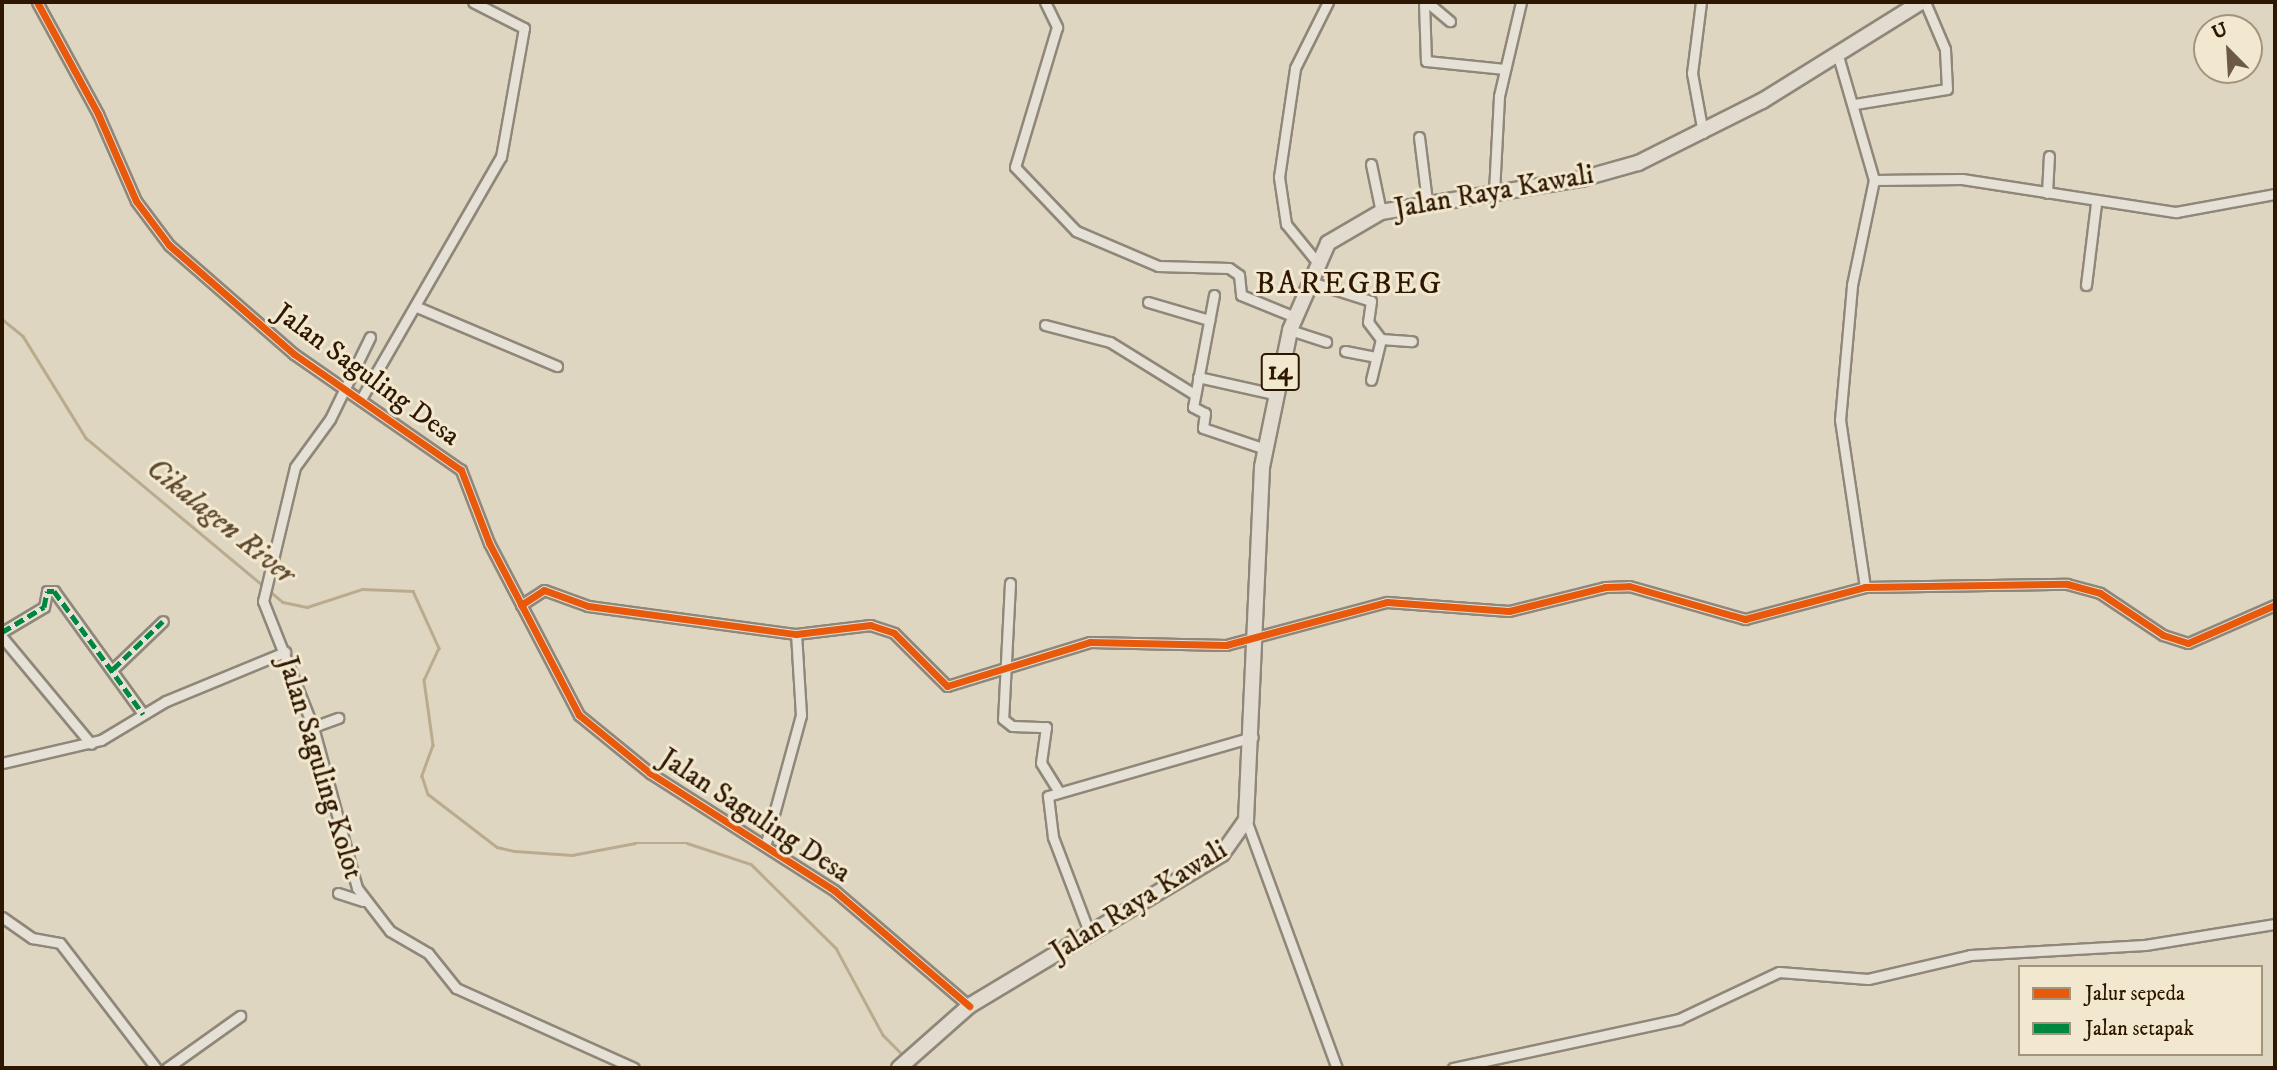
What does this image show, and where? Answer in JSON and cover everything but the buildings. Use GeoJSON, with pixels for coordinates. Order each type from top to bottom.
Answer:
{"type":"FeatureCollection","features":[{"type":"Feature","properties":{"kind":"highway","name":"Jalan Raya Kawali"},"geometry":{"type":"LineString","coordinates":[[899,1068],[969,1006],[1088,932],[1222,854],[1246,820],[1253,737],[1265,449],[1274,394],[1293,323],[1308,281],[1328,243],[1381,212],[1427,201],[1581,179],[1703,133],[1838,56],[1923,2]]}},
{"type":"Feature","properties":{"kind":"street","name":"Jalan Saguling Desa"},"geometry":{"type":"LineString","coordinates":[[37,2],[147,220],[294,354],[347,388],[461,470],[562,688],[601,738],[766,843],[895,939],[969,1006]]}},
{"type":"Feature","properties":{"kind":"street"},"geometry":{"type":"LineString","coordinates":[[362,399],[381,356],[417,307],[496,170],[524,28],[473,2]]}},
{"type":"Feature","properties":{"kind":"street"},"geometry":{"type":"LineString","coordinates":[[1045,2],[1057,27],[1015,167],[1076,231],[1158,266],[1229,268],[1239,275],[1241,295],[1326,342]]}},
{"type":"Feature","properties":{"kind":"street"},"geometry":{"type":"LineString","coordinates":[[1317,262],[1286,224],[1279,177],[1295,68],[1328,2]]}},
{"type":"Feature","properties":{"kind":"street"},"geometry":{"type":"LineString","coordinates":[[1425,2],[1450,21]]}},
{"type":"Feature","properties":{"kind":"street"},"geometry":{"type":"LineString","coordinates":[[1425,2],[1426,61],[1505,69]]}},
{"type":"Feature","properties":{"kind":"street"},"geometry":{"type":"LineString","coordinates":[[1494,192],[1505,69],[1521,2]]}},
{"type":"Feature","properties":{"kind":"street"},"geometry":{"type":"LineString","coordinates":[[1701,2],[1692,73],[1703,133]]}},
{"type":"Feature","properties":{"kind":"street"},"geometry":{"type":"LineString","coordinates":[[1855,104],[1947,89],[1945,49],[1923,2]]}},
{"type":"Feature","properties":{"kind":"street"},"geometry":{"type":"LineString","coordinates":[[1838,56],[1855,104],[1856,134],[1874,180],[1852,285],[1840,420],[1865,587]]}},
{"type":"Feature","properties":{"kind":"street"},"geometry":{"type":"LineString","coordinates":[[1419,137],[1427,201]]}},
{"type":"Feature","properties":{"kind":"street"},"geometry":{"type":"LineString","coordinates":[[2047,193],[2049,156]]}},
{"type":"Feature","properties":{"kind":"street"},"geometry":{"type":"LineString","coordinates":[[1371,164],[1381,212]]}},
{"type":"Feature","properties":{"kind":"street"},"geometry":{"type":"LineString","coordinates":[[1874,180],[1962,179],[2096,203],[2188,212],[2275,194]]}},
{"type":"Feature","properties":{"kind":"street"},"geometry":{"type":"LineString","coordinates":[[2086,285],[2096,203]]}},
{"type":"Feature","properties":{"kind":"street"},"geometry":{"type":"LineString","coordinates":[[1308,281],[1371,301],[1368,322],[1381,339],[1412,341]]}},
{"type":"Feature","properties":{"kind":"street"},"geometry":{"type":"LineString","coordinates":[[1214,295],[1194,394],[1195,409],[1205,414],[1203,428],[1265,449]]}},
{"type":"Feature","properties":{"kind":"street"},"geometry":{"type":"LineString","coordinates":[[1148,303],[1209,320]]}},
{"type":"Feature","properties":{"kind":"street"},"geometry":{"type":"LineString","coordinates":[[417,307],[557,366]]}},
{"type":"Feature","properties":{"kind":"street"},"geometry":{"type":"LineString","coordinates":[[1045,325],[1110,342],[1194,394]]}},
{"type":"Feature","properties":{"kind":"street","name":"Jalan Saguling Kolot"},"geometry":{"type":"LineString","coordinates":[[370,337],[347,388],[295,467],[264,596],[313,727],[363,901],[390,931],[428,953],[456,988],[634,1068]]}},
{"type":"Feature","properties":{"kind":"street"},"geometry":{"type":"LineString","coordinates":[[1371,380],[1381,339]]}},
{"type":"Feature","properties":{"kind":"street"},"geometry":{"type":"LineString","coordinates":[[1345,351],[1377,357]]}},
{"type":"Feature","properties":{"kind":"street"},"geometry":{"type":"LineString","coordinates":[[1198,377],[1274,394]]}},
{"type":"Feature","properties":{"kind":"street"},"geometry":{"type":"LineString","coordinates":[[1010,583],[1000,673],[1003,719],[1012,726],[1046,727],[1041,763],[1057,789]]}},
{"type":"Feature","properties":{"kind":"street"},"geometry":{"type":"LineString","coordinates":[[521,604],[544,590],[588,606],[796,634],[841,625],[885,628],[942,686],[1000,673],[1090,642],[1257,641],[1406,600],[1509,611],[1629,586],[1745,619],[1865,587],[2067,584],[2100,593],[2163,635],[2188,643],[2275,605]]}},
{"type":"Feature","properties":{"kind":"street"},"geometry":{"type":"LineString","coordinates":[[90,744],[2,634],[44,607],[52,590],[113,669],[143,714]]}},
{"type":"Feature","properties":{"kind":"street"},"geometry":{"type":"LineString","coordinates":[[113,669],[163,621]]}},
{"type":"Feature","properties":{"kind":"street"},"geometry":{"type":"LineString","coordinates":[[766,843],[801,715],[796,634]]}},
{"type":"Feature","properties":{"kind":"street"},"geometry":{"type":"LineString","coordinates":[[2,763],[90,744],[143,714],[285,652]]}},
{"type":"Feature","properties":{"kind":"street"},"geometry":{"type":"LineString","coordinates":[[313,727],[338,718]]}},
{"type":"Feature","properties":{"kind":"street"},"geometry":{"type":"LineString","coordinates":[[1088,932],[1048,817],[1048,796],[1057,789],[1253,737]]}},
{"type":"Feature","properties":{"kind":"street"},"geometry":{"type":"LineString","coordinates":[[1246,820],[1336,1068]]}},
{"type":"Feature","properties":{"kind":"street"},"geometry":{"type":"LineString","coordinates":[[338,893],[363,901]]}},
{"type":"Feature","properties":{"kind":"street"},"geometry":{"type":"LineString","coordinates":[[2,917],[32,938],[60,943],[156,1068]]}},
{"type":"Feature","properties":{"kind":"street"},"geometry":{"type":"LineString","coordinates":[[1453,1068],[1679,1019],[1779,972],[1868,979],[1970,955],[2145,945],[2275,924]]}},
{"type":"Feature","properties":{"kind":"street"},"geometry":{"type":"LineString","coordinates":[[167,1068],[240,1016]]}},
{"type":"Feature","properties":{"kind":"waterway","name":"Cikalagen River"},"geometry":{"type":"LineString","coordinates":[[2,319],[23,336],[86,438],[283,602],[307,607],[362,589],[413,591],[439,648],[424,680],[433,745],[422,776],[428,794],[497,847],[515,851],[572,855],[635,843],[687,843],[751,864],[836,948],[883,1035],[905,1057]]}},
{"type":"Feature","properties":{"kind":"waterway","name":"Cikalagen River"},"geometry":{"type":"LineString","coordinates":[[913,1063],[918,1068]]}},
{"type":"Feature","properties":{"kind":"marked path"},"geometry":{"type":"LineString","coordinates":[[2,632],[44,607],[47,591],[54,591],[143,714]]}},
{"type":"Feature","properties":{"kind":"marked path"},"geometry":{"type":"LineString","coordinates":[[113,669],[163,621]]}},
{"type":"Feature","properties":{"kind":"cycle path"},"geometry":{"type":"LineString","coordinates":[[37,2],[98,114],[136,201],[169,245],[294,354],[461,470],[489,543],[579,715],[650,773],[835,891],[969,1006]]}},
{"type":"Feature","properties":{"kind":"cycle path"},"geometry":{"type":"LineString","coordinates":[[521,605],[544,590],[588,606],[796,634],[870,625],[894,633],[947,686],[1090,642],[1226,645],[1387,602],[1509,611],[1605,587],[1629,586],[1745,619],[1865,587],[2067,584],[2100,593],[2163,635],[2188,643],[2275,605]]}},
{"type":"Feature","properties":{"kind":"district","name":"BAREGBEG"},"geometry":{"type":"Point","coordinates":[1349,284]}}]}
